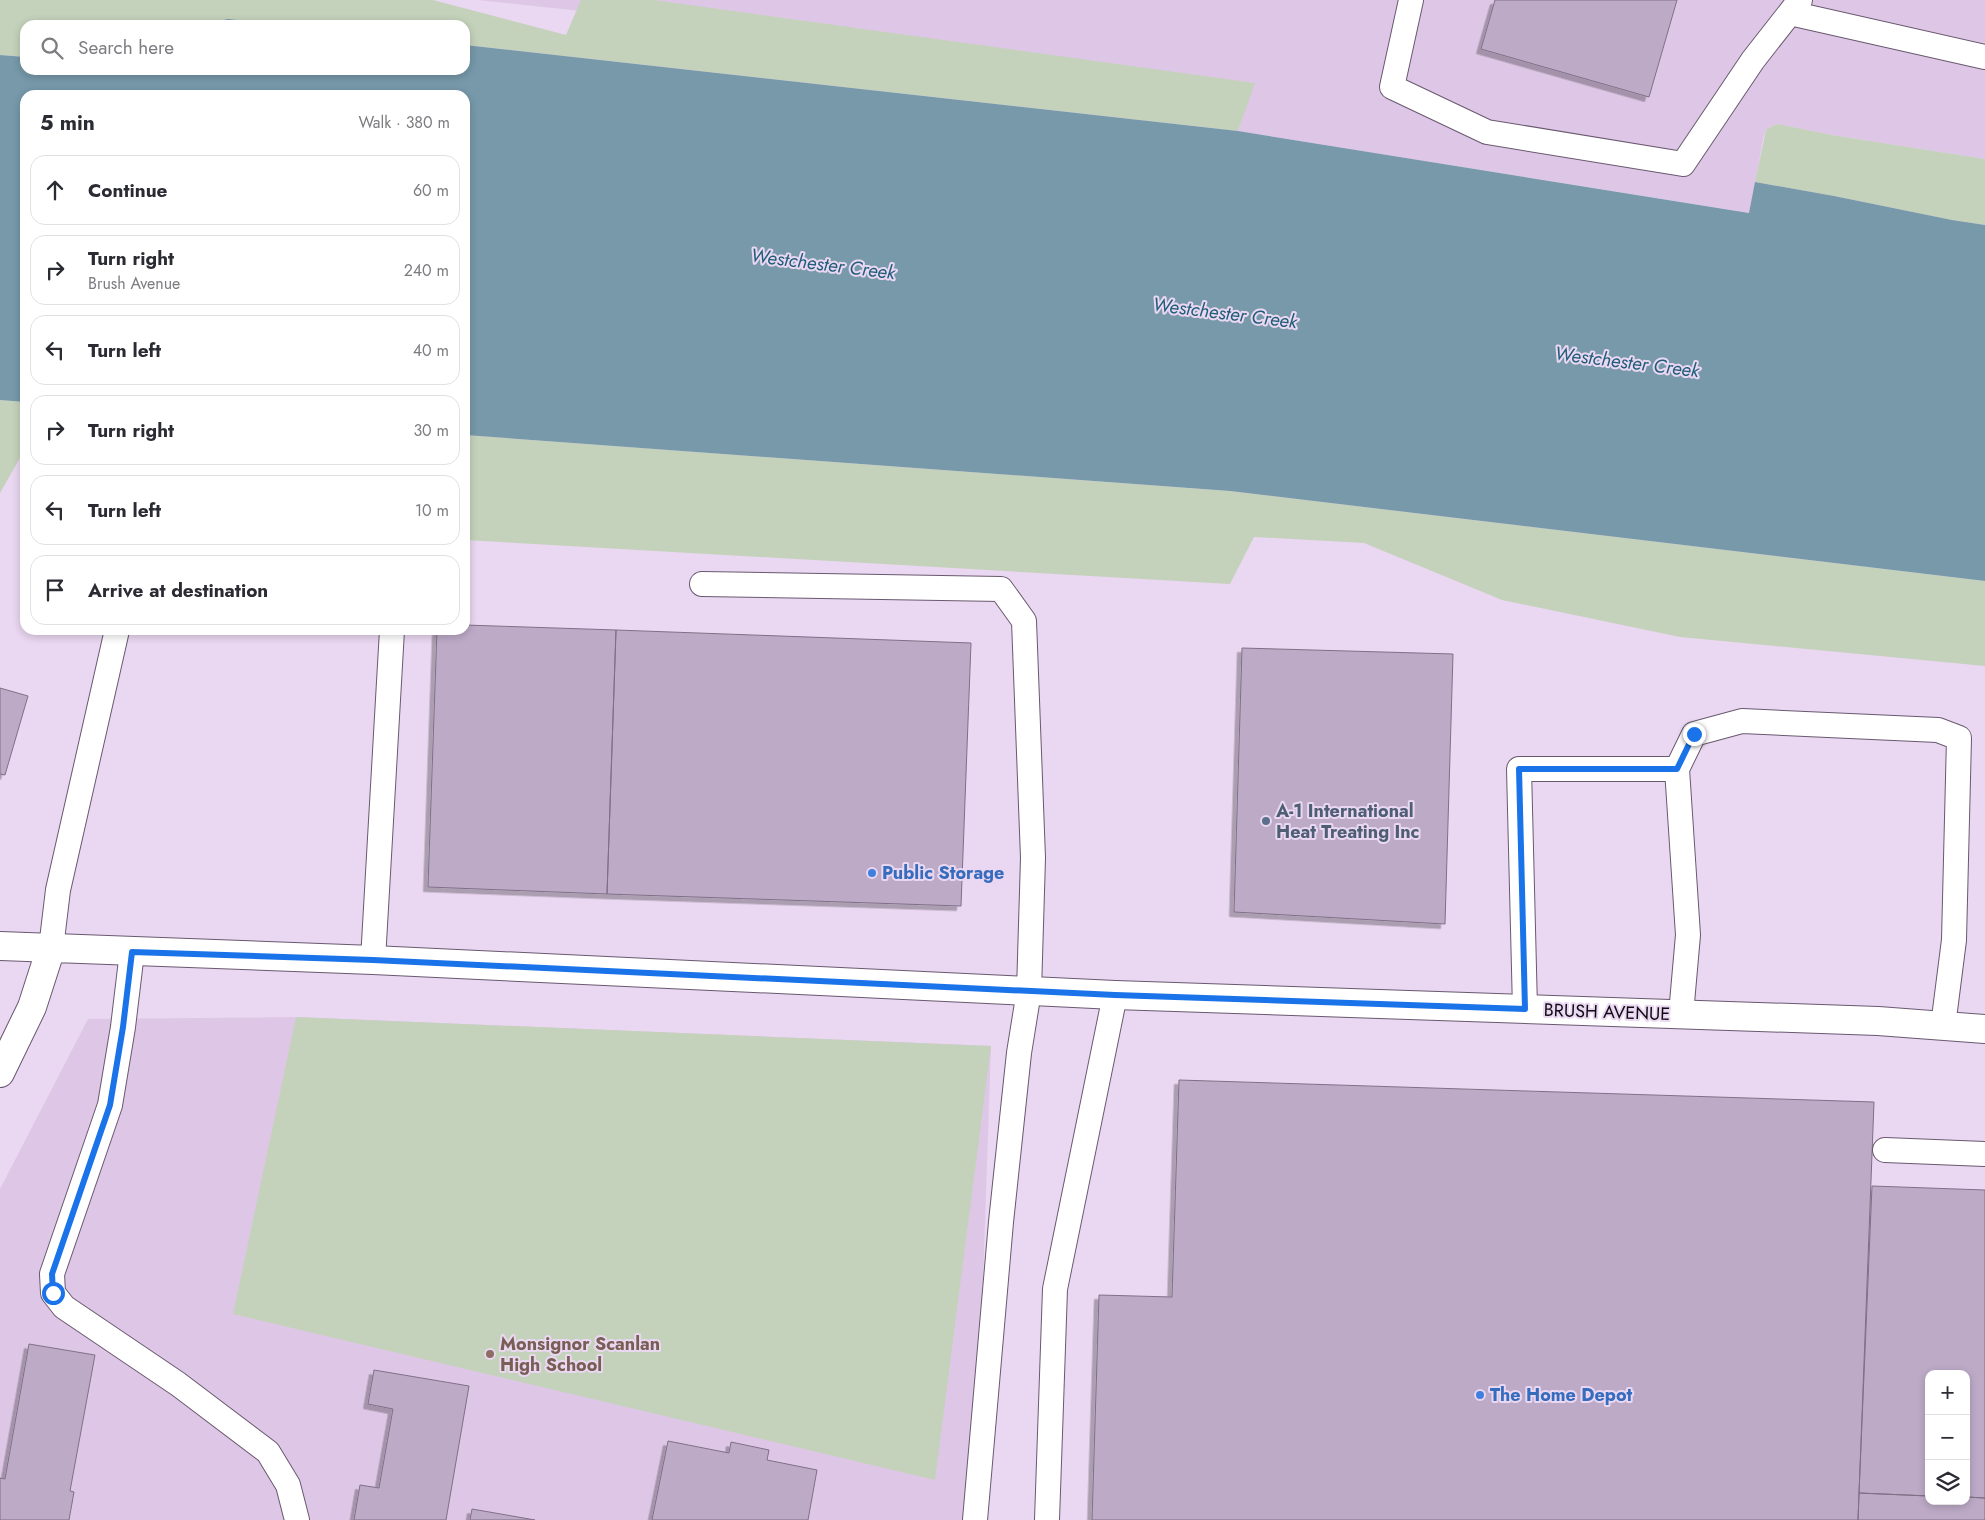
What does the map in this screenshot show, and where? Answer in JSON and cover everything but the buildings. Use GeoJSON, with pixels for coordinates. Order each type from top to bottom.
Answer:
{"type":"FeatureCollection","features":[{"type":"Feature","properties":{"kind":"street","name":"BRUSH AVENUE"},"geometry":{"type":"LineString","coordinates":[[0,946],[373,960],[1115,995],[1878,1021],[1985,1029]]}},
{"type":"Feature","properties":{"kind":"street"},"geometry":{"type":"LineString","coordinates":[[0,1073],[32,1007],[51,948]]}},
{"type":"Feature","properties":{"kind":"lane"},"geometry":{"type":"LineString","coordinates":[[1410,0],[1392,87],[1487,132],[1683,164],[1753,60],[1795,7],[1985,57]]}},
{"type":"Feature","properties":{"kind":"lane"},"geometry":{"type":"LineString","coordinates":[[702,584],[1001,589],[1024,621],[1033,858],[1029,991],[1018,1053],[975,1520]]}},
{"type":"Feature","properties":{"kind":"lane"},"geometry":{"type":"LineString","coordinates":[[51,948],[58,890],[116,635]]}},
{"type":"Feature","properties":{"kind":"lane"},"geometry":{"type":"LineString","coordinates":[[373,960],[392,635]]}},
{"type":"Feature","properties":{"kind":"lane"},"geometry":{"type":"LineString","coordinates":[[1681,1014],[1688,935],[1677,769],[1694,734],[1742,721],[1938,730],[1959,738],[1954,940],[1943,1026]]}},
{"type":"Feature","properties":{"kind":"lane"},"geometry":{"type":"LineString","coordinates":[[1525,1009],[1519,769],[1677,769]]}},
{"type":"Feature","properties":{"kind":"lane"},"geometry":{"type":"LineString","coordinates":[[132,952],[123,1027],[110,1105],[52,1274],[53,1293],[64,1307],[178,1384],[268,1452],[288,1485],[297,1520]]}},
{"type":"Feature","properties":{"kind":"lane"},"geometry":{"type":"LineString","coordinates":[[1047,1520],[1055,1289],[1115,995]]}},
{"type":"Feature","properties":{"kind":"lane"},"geometry":{"type":"LineString","coordinates":[[1885,1150],[1985,1154]]}},
{"type":"Feature","properties":{"kind":"shaded area"},"geometry":{"type":"Polygon","coordinates":[[[478,0],[1985,0],[1985,159],[1832,135],[1778,124],[1766,130],[1763,139],[1750,213],[1238,131],[1254,83],[478,0]]]}},
{"type":"Feature","properties":{"kind":"shaded area","name":"Monsignor Scanlan High School"},"geometry":{"type":"Polygon","coordinates":[[[296,1017],[991,1046],[975,1520],[0,1520],[0,1189],[88,1019],[296,1017]]]}},
{"type":"Feature","properties":{"kind":"green space"},"geometry":{"type":"Polygon","coordinates":[[[0,0],[433,0],[566,35],[581,0],[654,0],[1255,83],[1238,131],[470,46],[470,20],[20,20],[20,57],[0,55],[0,0]]]}},
{"type":"Feature","properties":{"kind":"green space"},"geometry":{"type":"Polygon","coordinates":[[[1778,124],[1832,135],[1985,159],[1985,225],[1755,182],[1766,130],[1778,124]]]}},
{"type":"Feature","properties":{"kind":"green space"},"geometry":{"type":"Polygon","coordinates":[[[0,400],[20,402],[20,458],[0,493],[0,400]]]}},
{"type":"Feature","properties":{"kind":"green space"},"geometry":{"type":"Polygon","coordinates":[[[470,435],[1230,491],[1985,581],[1985,666],[1680,637],[1502,600],[1364,543],[1254,537],[1230,584],[470,540],[470,435]]]}},
{"type":"Feature","properties":{"kind":"green space"},"geometry":{"type":"Polygon","coordinates":[[[296,1017],[991,1046],[935,1480],[233,1314],[296,1017]]]}},
{"type":"Feature","properties":{"kind":"water","name":"Westchester Creek"},"geometry":{"type":"Polygon","coordinates":[[[470,46],[1238,131],[1749,213],[1755,182],[1985,225],[1985,581],[1230,491],[470,435],[470,90],[20,90],[20,402],[0,400],[0,55],[20,57],[20,75],[470,75],[470,46]]]}},
{"type":"Feature","properties":{"kind":"place","name":"A-1 International Heat Treating Inc"},"geometry":{"type":"Point","coordinates":[1266,821]}},
{"type":"Feature","properties":{"kind":"place","name":"Public Storage"},"geometry":{"type":"Point","coordinates":[872,873]}},
{"type":"Feature","properties":{"kind":"place","name":"Monsignor Scanlan High School"},"geometry":{"type":"Point","coordinates":[490,1354]}},
{"type":"Feature","properties":{"kind":"place","name":"The Home Depot"},"geometry":{"type":"Point","coordinates":[1480,1395]}},
{"type":"Feature","properties":{"kind":"route"},"geometry":{"type":"LineString","coordinates":[[53,1293],[52,1274],[110,1105],[123,1027],[132,952],[373,960],[1115,995],[1525,1009],[1519,769],[1677,769],[1694,734]]}}]}
